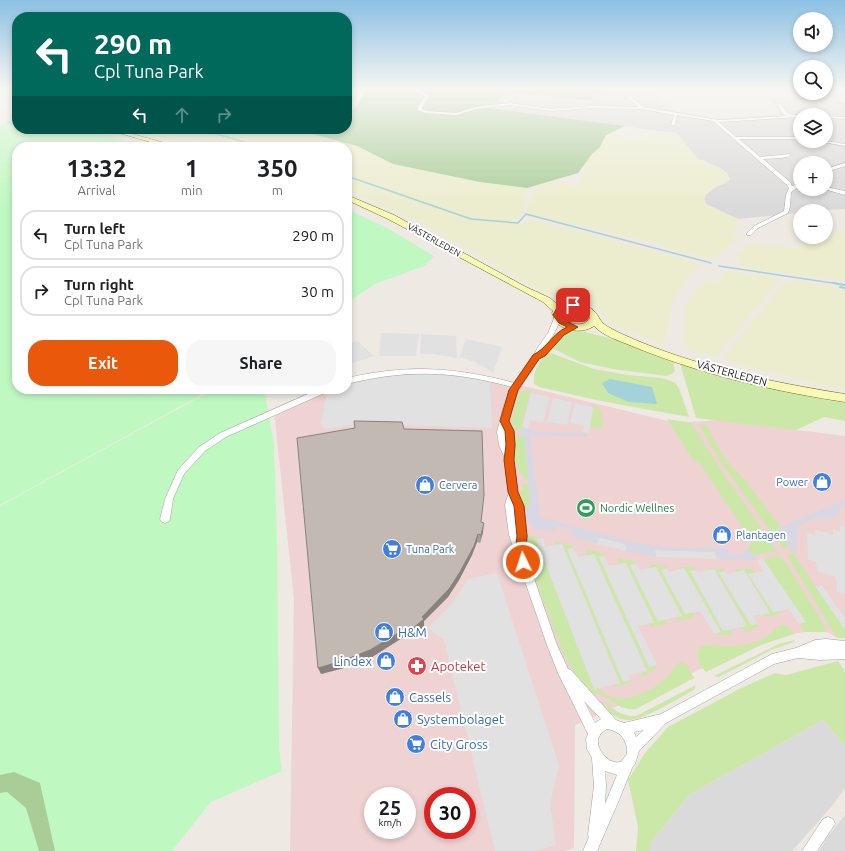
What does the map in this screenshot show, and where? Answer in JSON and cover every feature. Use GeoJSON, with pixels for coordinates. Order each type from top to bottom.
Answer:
{"type":"FeatureCollection","features":[{"type":"Feature","properties":{"kind":"main road"},"geometry":{"type":"LineString","coordinates":[[127,134],[157,142]]}},
{"type":"Feature","properties":{"kind":"main road","name":"VÄSTERLEDEN"},"geometry":{"type":"LineString","coordinates":[[352,199],[397,220],[510,282],[541,297],[552,304],[563,323],[621,337]]}},
{"type":"Feature","properties":{"kind":"main road","name":"VÄSTERLEDEN"},"geometry":{"type":"LineString","coordinates":[[541,297],[587,309],[592,313],[594,319],[603,329],[667,354],[740,376],[789,388],[845,398]]}},
{"type":"Feature","properties":{"kind":"main road"},"geometry":{"type":"LineString","coordinates":[[558,314],[562,307],[570,305]]}},
{"type":"Feature","properties":{"kind":"main road"},"geometry":{"type":"LineString","coordinates":[[577,327],[591,324],[594,319]]}},
{"type":"Feature","properties":{"kind":"street"},"geometry":{"type":"LineString","coordinates":[[723,128],[788,183],[791,188],[788,193],[786,212],[756,227],[749,234]]}},
{"type":"Feature","properties":{"kind":"street"},"geometry":{"type":"LineString","coordinates":[[736,138],[793,138]]}},
{"type":"Feature","properties":{"kind":"street"},"geometry":{"type":"LineString","coordinates":[[833,143],[845,145]]}},
{"type":"Feature","properties":{"kind":"street"},"geometry":{"type":"LineString","coordinates":[[759,158],[782,157],[788,155]]}},
{"type":"Feature","properties":{"kind":"street"},"geometry":{"type":"LineString","coordinates":[[834,167],[845,164]]}},
{"type":"Feature","properties":{"kind":"street"},"geometry":{"type":"LineString","coordinates":[[834,167],[845,169]]}},
{"type":"Feature","properties":{"kind":"street"},"geometry":{"type":"LineString","coordinates":[[833,190],[845,193]]}},
{"type":"Feature","properties":{"kind":"street"},"geometry":{"type":"LineString","coordinates":[[558,314],[556,325],[516,386],[508,405],[501,432],[503,445],[509,460],[513,492],[510,505],[514,535],[562,669],[594,733]]}},
{"type":"Feature","properties":{"kind":"street"},"geometry":{"type":"LineString","coordinates":[[536,357],[542,354],[561,333],[577,327]]}},
{"type":"Feature","properties":{"kind":"street"},"geometry":{"type":"LineString","coordinates":[[352,380],[387,372],[429,370],[467,374],[516,386]]}},
{"type":"Feature","properties":{"kind":"street"},"geometry":{"type":"LineString","coordinates":[[165,519],[169,499],[181,472],[202,449],[223,435],[315,394]]}},
{"type":"Feature","properties":{"kind":"street"},"geometry":{"type":"LineString","coordinates":[[798,653],[807,646],[814,644],[845,646]]}},
{"type":"Feature","properties":{"kind":"street"},"geometry":{"type":"LineString","coordinates":[[624,729],[663,719],[772,660],[798,653],[820,655],[845,654]]}},
{"type":"Feature","properties":{"kind":"street"},"geometry":{"type":"LineString","coordinates":[[562,669],[612,723],[624,729],[630,736],[633,750],[633,755],[627,765],[615,796],[592,846]]}},
{"type":"Feature","properties":{"kind":"street"},"geometry":{"type":"LineString","coordinates":[[633,750],[663,719]]}},
{"type":"Feature","properties":{"kind":"street"},"geometry":{"type":"LineString","coordinates":[[592,846],[600,786],[598,758],[592,744],[594,733],[601,725],[612,723]]}},
{"type":"Feature","properties":{"kind":"street"},"geometry":{"type":"LineString","coordinates":[[598,758],[608,766],[615,768],[623,768],[627,765]]}},
{"type":"Feature","properties":{"kind":"street"},"geometry":{"type":"LineString","coordinates":[[809,851],[828,824]]}},
{"type":"Feature","properties":{"kind":"shaded area"},"geometry":{"type":"Polygon","coordinates":[[[636,128],[793,128],[793,148],[833,148],[833,128],[845,128],[845,209],[833,210],[833,204],[793,204],[793,214],[738,219],[706,204],[704,199],[706,195],[714,188],[726,183],[706,161],[698,159],[677,133],[636,128]]]}},
{"type":"Feature","properties":{"kind":"shaded area"},"geometry":{"type":"Polygon","coordinates":[[[381,333],[419,334],[416,356],[379,356],[381,333]]]}},
{"type":"Feature","properties":{"kind":"shaded area"},"geometry":{"type":"Polygon","coordinates":[[[421,334],[456,336],[457,358],[433,354],[420,354],[421,334]]]}},
{"type":"Feature","properties":{"kind":"shaded area"},"geometry":{"type":"Polygon","coordinates":[[[466,339],[502,347],[493,373],[483,366],[478,365],[478,363],[459,357],[466,339]]]}},
{"type":"Feature","properties":{"kind":"shaded area"},"geometry":{"type":"Polygon","coordinates":[[[357,341],[374,356],[352,363],[352,342],[357,341]]]}},
{"type":"Feature","properties":{"kind":"shaded area"},"geometry":{"type":"Polygon","coordinates":[[[419,368],[448,370],[482,376],[676,423],[719,420],[845,436],[845,638],[838,638],[821,629],[770,638],[575,725],[574,848],[565,851],[290,851],[294,599],[274,411],[313,394],[352,394],[352,382],[356,377],[378,372],[419,368]]]}},
{"type":"Feature","properties":{"kind":"shaded area"},"geometry":{"type":"Polygon","coordinates":[[[403,372],[453,373],[490,381],[492,428],[357,424],[329,429],[323,428],[321,423],[327,394],[352,394],[352,383],[403,372]]]}},
{"type":"Feature","properties":{"kind":"shaded area"},"geometry":{"type":"Polygon","coordinates":[[[531,393],[550,397],[543,423],[530,420],[528,429],[522,427],[531,393]]]}},
{"type":"Feature","properties":{"kind":"shaded area"},"geometry":{"type":"Polygon","coordinates":[[[553,398],[572,402],[567,425],[547,422],[553,398]]]}},
{"type":"Feature","properties":{"kind":"shaded area"},"geometry":{"type":"Polygon","coordinates":[[[575,403],[593,407],[589,433],[583,431],[584,426],[570,423],[575,403]]]}},
{"type":"Feature","properties":{"kind":"shaded area"},"geometry":{"type":"Polygon","coordinates":[[[522,427],[540,432],[587,434],[587,437],[530,435],[540,517],[632,542],[661,547],[729,549],[730,554],[746,555],[744,550],[750,550],[757,560],[717,559],[714,552],[655,550],[656,557],[626,551],[626,544],[598,537],[597,544],[571,536],[572,530],[556,526],[555,531],[533,529],[532,522],[523,522],[522,507],[531,506],[524,436],[520,435],[522,427]]]}},
{"type":"Feature","properties":{"kind":"shaded area"},"geometry":{"type":"Polygon","coordinates":[[[845,500],[845,505],[840,507],[839,514],[828,519],[817,517],[798,526],[796,555],[789,547],[778,528],[845,500]]]}},
{"type":"Feature","properties":{"kind":"shaded area"},"geometry":{"type":"Polygon","coordinates":[[[840,525],[845,527],[845,594],[837,592],[836,577],[817,571],[816,562],[808,559],[807,533],[815,535],[815,530],[833,535],[833,529],[840,531],[840,525]]]}},
{"type":"Feature","properties":{"kind":"shaded area"},"geometry":{"type":"Polygon","coordinates":[[[598,537],[626,545],[626,551],[597,544],[598,537]]]}},
{"type":"Feature","properties":{"kind":"shaded area"},"geometry":{"type":"Polygon","coordinates":[[[543,538],[546,547],[562,544],[620,683],[594,689],[536,539],[543,538]]]}},
{"type":"Feature","properties":{"kind":"shaded area"},"geometry":{"type":"Polygon","coordinates":[[[574,548],[578,557],[594,554],[647,671],[629,675],[631,680],[623,682],[567,549],[574,548]]]}},
{"type":"Feature","properties":{"kind":"shaded area"},"geometry":{"type":"Polygon","coordinates":[[[655,550],[715,552],[717,559],[656,557],[655,550]]]}},
{"type":"Feature","properties":{"kind":"shaded area"},"geometry":{"type":"Polygon","coordinates":[[[605,556],[609,566],[626,563],[654,622],[638,626],[657,665],[649,667],[599,557],[605,556]]]}},
{"type":"Feature","properties":{"kind":"shaded area"},"geometry":{"type":"Polygon","coordinates":[[[763,559],[806,622],[799,624],[789,609],[773,612],[748,574],[763,571],[757,560],[763,559]]]}},
{"type":"Feature","properties":{"kind":"shaded area"},"geometry":{"type":"Polygon","coordinates":[[[636,564],[640,570],[656,567],[682,616],[658,621],[630,565],[636,564]]]}},
{"type":"Feature","properties":{"kind":"shaded area"},"geometry":{"type":"Polygon","coordinates":[[[684,568],[721,632],[714,634],[700,611],[685,614],[661,570],[667,569],[669,572],[684,568]]]}},
{"type":"Feature","properties":{"kind":"shaded area"},"geometry":{"type":"Polygon","coordinates":[[[714,569],[747,626],[723,631],[690,571],[696,570],[698,572],[714,569]]]}},
{"type":"Feature","properties":{"kind":"shaded area"},"geometry":{"type":"Polygon","coordinates":[[[744,570],[770,613],[753,616],[758,624],[751,625],[719,573],[725,571],[727,574],[744,570]]]}},
{"type":"Feature","properties":{"kind":"shaded area"},"geometry":{"type":"Polygon","coordinates":[[[497,573],[559,765],[550,805],[556,845],[536,851],[495,851],[444,640],[428,628],[451,605],[468,579],[497,573]]]}},
{"type":"Feature","properties":{"kind":"shaded area"},"geometry":{"type":"Polygon","coordinates":[[[822,585],[845,618],[845,630],[815,586],[822,585]]]}},
{"type":"Feature","properties":{"kind":"shaded area"},"geometry":{"type":"Polygon","coordinates":[[[823,720],[845,746],[845,788],[831,807],[792,851],[649,851],[649,845],[689,795],[823,720]]]}},
{"type":"Feature","properties":{"kind":"shaded area"},"geometry":{"type":"Polygon","coordinates":[[[845,815],[845,851],[819,851],[828,836],[845,815]]]}},
{"type":"Feature","properties":{"kind":"green space"},"geometry":{"type":"Polygon","coordinates":[[[0,128],[12,128],[12,134],[100,134],[130,142],[12,142],[12,394],[203,394],[0,505],[0,128]]]}},
{"type":"Feature","properties":{"kind":"green space"},"geometry":{"type":"Polygon","coordinates":[[[352,128],[621,128],[606,135],[600,147],[592,154],[578,173],[527,188],[480,182],[393,164],[352,145],[352,142],[342,142],[313,134],[352,134],[352,128]]]}},
{"type":"Feature","properties":{"kind":"green space"},"geometry":{"type":"Polygon","coordinates":[[[651,133],[673,134],[679,137],[698,159],[719,167],[728,174],[730,180],[714,188],[706,195],[704,199],[706,204],[712,208],[738,219],[739,221],[733,232],[736,239],[715,257],[705,258],[668,248],[660,244],[526,213],[532,194],[544,183],[547,182],[579,186],[586,163],[592,154],[600,147],[606,135],[621,136],[643,141],[646,135],[651,133]]]}},
{"type":"Feature","properties":{"kind":"green space"},"geometry":{"type":"Polygon","coordinates":[[[142,134],[319,134],[344,142],[173,142],[142,134]]]}},
{"type":"Feature","properties":{"kind":"green space"},"geometry":{"type":"Polygon","coordinates":[[[352,144],[393,164],[480,182],[527,188],[522,214],[513,221],[520,225],[532,219],[703,264],[688,277],[678,292],[671,308],[664,346],[611,324],[599,310],[592,305],[543,292],[420,222],[352,192],[352,144]]]}},
{"type":"Feature","properties":{"kind":"green space"},"geometry":{"type":"Polygon","coordinates":[[[352,211],[387,228],[434,256],[424,266],[375,284],[352,300],[352,211]]]}},
{"type":"Feature","properties":{"kind":"green space"},"geometry":{"type":"Polygon","coordinates":[[[845,230],[845,281],[751,269],[743,266],[736,258],[738,253],[752,243],[794,248],[806,244],[833,244],[833,233],[845,230]]]}},
{"type":"Feature","properties":{"kind":"green space"},"geometry":{"type":"Polygon","coordinates":[[[729,270],[780,279],[715,358],[690,350],[683,344],[684,310],[691,296],[703,283],[706,281],[717,284],[723,274],[729,270]]]}},
{"type":"Feature","properties":{"kind":"green space"},"geometry":{"type":"Polygon","coordinates":[[[800,280],[845,290],[845,389],[820,385],[732,363],[724,355],[784,283],[800,280]]]}},
{"type":"Feature","properties":{"kind":"green space"},"geometry":{"type":"Polygon","coordinates":[[[577,330],[617,340],[673,360],[675,371],[666,376],[613,369],[580,362],[552,348],[565,334],[577,330]]]}},
{"type":"Feature","properties":{"kind":"green space"},"geometry":{"type":"Polygon","coordinates":[[[548,352],[594,369],[628,375],[662,378],[674,382],[679,388],[689,417],[601,401],[539,387],[534,384],[535,371],[548,352]]]}},
{"type":"Feature","properties":{"kind":"green space"},"geometry":{"type":"Polygon","coordinates":[[[680,363],[741,381],[782,391],[845,403],[845,421],[824,417],[796,430],[696,418],[680,363]]]}},
{"type":"Feature","properties":{"kind":"green space"},"geometry":{"type":"Polygon","coordinates":[[[531,390],[521,429],[513,430],[513,416],[517,401],[520,392],[531,390]]]}},
{"type":"Feature","properties":{"kind":"green space"},"geometry":{"type":"Polygon","coordinates":[[[205,394],[265,394],[274,446],[277,538],[279,748],[282,771],[211,802],[172,851],[55,851],[40,783],[14,772],[0,775],[0,506],[205,394]]]}},
{"type":"Feature","properties":{"kind":"green space"},"geometry":{"type":"Polygon","coordinates":[[[594,405],[601,412],[603,429],[590,427],[594,405]]]}},
{"type":"Feature","properties":{"kind":"green space"},"geometry":{"type":"Polygon","coordinates":[[[667,419],[692,424],[717,464],[777,551],[753,555],[750,550],[747,550],[752,542],[698,461],[694,461],[667,419]]]}},
{"type":"Feature","properties":{"kind":"green space"},"geometry":{"type":"Polygon","coordinates":[[[699,425],[707,426],[717,446],[733,468],[744,479],[781,527],[778,528],[789,547],[784,549],[781,546],[718,458],[699,425]]]}},
{"type":"Feature","properties":{"kind":"green space"},"geometry":{"type":"Polygon","coordinates":[[[513,435],[524,436],[529,481],[524,480],[523,474],[519,474],[514,456],[513,435]]]}},
{"type":"Feature","properties":{"kind":"green space"},"geometry":{"type":"Polygon","coordinates":[[[522,484],[529,484],[530,507],[522,507],[520,490],[523,490],[522,484]]]}},
{"type":"Feature","properties":{"kind":"green space"},"geometry":{"type":"Polygon","coordinates":[[[526,536],[542,537],[536,539],[594,689],[596,688],[609,696],[616,698],[638,695],[652,689],[664,680],[680,662],[686,664],[694,678],[636,709],[620,706],[597,693],[590,695],[575,674],[563,653],[528,560],[526,536]]]}},
{"type":"Feature","properties":{"kind":"green space"},"geometry":{"type":"Polygon","coordinates":[[[554,541],[573,546],[574,548],[568,549],[623,682],[631,680],[632,682],[616,687],[612,684],[620,682],[562,544],[556,545],[554,541]]]}},
{"type":"Feature","properties":{"kind":"green space"},"geometry":{"type":"Polygon","coordinates":[[[587,549],[605,554],[605,556],[599,558],[649,667],[657,665],[655,669],[643,677],[641,673],[647,671],[594,555],[588,556],[586,551],[587,549]]]}},
{"type":"Feature","properties":{"kind":"green space"},"geometry":{"type":"Polygon","coordinates":[[[793,553],[845,630],[845,638],[838,638],[835,635],[788,557],[788,554],[793,553]]]}},
{"type":"Feature","properties":{"kind":"green space"},"geometry":{"type":"Polygon","coordinates":[[[777,556],[782,557],[824,625],[826,632],[805,632],[799,624],[805,622],[763,559],[777,556]]]}},
{"type":"Feature","properties":{"kind":"green space"},"geometry":{"type":"Polygon","coordinates":[[[618,558],[636,562],[636,564],[630,565],[658,621],[665,619],[667,624],[650,627],[649,624],[654,622],[625,563],[619,564],[618,558]]]}},
{"type":"Feature","properties":{"kind":"green space"},"geometry":{"type":"Polygon","coordinates":[[[649,564],[666,566],[667,569],[661,570],[685,614],[692,612],[694,617],[677,621],[675,617],[682,616],[656,567],[650,568],[649,564]]]}},
{"type":"Feature","properties":{"kind":"green space"},"geometry":{"type":"Polygon","coordinates":[[[678,567],[695,567],[696,570],[690,571],[723,631],[731,629],[732,635],[715,634],[720,632],[684,568],[679,570],[678,567]]]}},
{"type":"Feature","properties":{"kind":"green space"},"geometry":{"type":"Polygon","coordinates":[[[707,568],[724,569],[725,571],[720,572],[750,625],[758,624],[758,626],[746,632],[741,627],[747,626],[715,569],[707,571],[707,568]]]}},
{"type":"Feature","properties":{"kind":"green space"},"geometry":{"type":"Polygon","coordinates":[[[752,569],[755,573],[748,574],[773,612],[779,611],[781,614],[765,617],[763,614],[770,612],[744,571],[736,572],[735,570],[752,569]]]}},
{"type":"Feature","properties":{"kind":"green space"},"geometry":{"type":"Polygon","coordinates":[[[784,625],[790,628],[794,634],[761,645],[706,672],[697,658],[698,650],[706,645],[745,645],[759,641],[778,626],[784,625]]]}},
{"type":"Feature","properties":{"kind":"green space"},"geometry":{"type":"Polygon","coordinates":[[[794,640],[794,642],[771,650],[719,677],[714,676],[779,644],[794,640]]]}},
{"type":"Feature","properties":{"kind":"green space"},"geometry":{"type":"Polygon","coordinates":[[[838,661],[845,671],[845,746],[823,720],[689,795],[649,845],[649,851],[636,851],[638,827],[628,780],[645,753],[668,727],[741,688],[775,673],[786,675],[838,661]]]}},
{"type":"Feature","properties":{"kind":"green space"},"geometry":{"type":"Polygon","coordinates":[[[696,685],[694,690],[680,698],[652,713],[635,719],[621,719],[609,713],[599,704],[603,703],[623,714],[636,716],[696,685]]]}},
{"type":"Feature","properties":{"kind":"green space"},"geometry":{"type":"Polygon","coordinates":[[[52,746],[58,851],[0,851],[0,767],[52,746]]]}},
{"type":"Feature","properties":{"kind":"green space"},"geometry":{"type":"Polygon","coordinates":[[[7,792],[26,808],[39,851],[0,851],[0,793],[7,792]]]}},
{"type":"Feature","properties":{"kind":"water"},"geometry":{"type":"Polygon","coordinates":[[[610,379],[652,387],[657,404],[629,402],[608,393],[602,383],[610,379]]]}},
{"type":"Feature","properties":{"kind":"building","name":"Tuna Park"},"geometry":{"type":"Polygon","coordinates":[[[354,421],[402,422],[404,429],[482,431],[484,495],[481,522],[484,523],[481,535],[478,534],[474,546],[460,572],[449,589],[422,617],[424,619],[412,629],[410,626],[370,650],[342,661],[318,668],[297,438],[355,428],[354,421]]]}},
{"type":"Feature","properties":{"kind":"waterway"},"geometry":{"type":"LineString","coordinates":[[216,134],[244,142]]}},
{"type":"Feature","properties":{"kind":"waterway"},"geometry":{"type":"LineString","coordinates":[[352,178],[471,219],[518,223],[526,214],[711,263]]}},
{"type":"Feature","properties":{"kind":"waterway"},"geometry":{"type":"LineString","coordinates":[[719,266],[839,284]]}},
{"type":"Feature","properties":{"kind":"waterway"},"geometry":{"type":"LineString","coordinates":[[833,283],[839,284]]}},
{"type":"Feature","properties":{"kind":"waterway"},"geometry":{"type":"LineString","coordinates":[[839,284],[845,285]]}},
{"type":"Feature","properties":{"kind":"waterway"},"geometry":{"type":"LineString","coordinates":[[840,287],[845,288]]}},
{"type":"Feature","properties":{"kind":"place","name":"Power"},"geometry":{"type":"Point","coordinates":[822,482]}},
{"type":"Feature","properties":{"kind":"place","name":"Cervera"},"geometry":{"type":"Point","coordinates":[425,485]}},
{"type":"Feature","properties":{"kind":"place","name":"Nordic Wellnes"},"geometry":{"type":"Point","coordinates":[586,508]}},
{"type":"Feature","properties":{"kind":"place","name":"Plantagen"},"geometry":{"type":"Point","coordinates":[722,535]}},
{"type":"Feature","properties":{"kind":"place","name":"Tuna Park"},"geometry":{"type":"Point","coordinates":[392,549]}},
{"type":"Feature","properties":{"kind":"place","name":"H&M"},"geometry":{"type":"Point","coordinates":[384,632]}},
{"type":"Feature","properties":{"kind":"place","name":"Lindex"},"geometry":{"type":"Point","coordinates":[386,661]}},
{"type":"Feature","properties":{"kind":"place","name":"Apoteket"},"geometry":{"type":"Point","coordinates":[417,666]}},
{"type":"Feature","properties":{"kind":"place","name":"Cassels"},"geometry":{"type":"Point","coordinates":[395,697]}},
{"type":"Feature","properties":{"kind":"place","name":"Systembolaget"},"geometry":{"type":"Point","coordinates":[403,719]}},
{"type":"Feature","properties":{"kind":"place","name":"City Gross"},"geometry":{"type":"Point","coordinates":[416,744]}},
{"type":"Feature","properties":{"kind":"route"},"geometry":{"type":"LineString","coordinates":[[523,562],[521,552],[522,536],[519,506],[513,492],[509,460],[511,445],[510,431],[505,421],[508,405],[514,390],[536,357],[542,354],[561,333],[574,327],[561,322],[557,315],[561,308],[573,305]]}}]}
